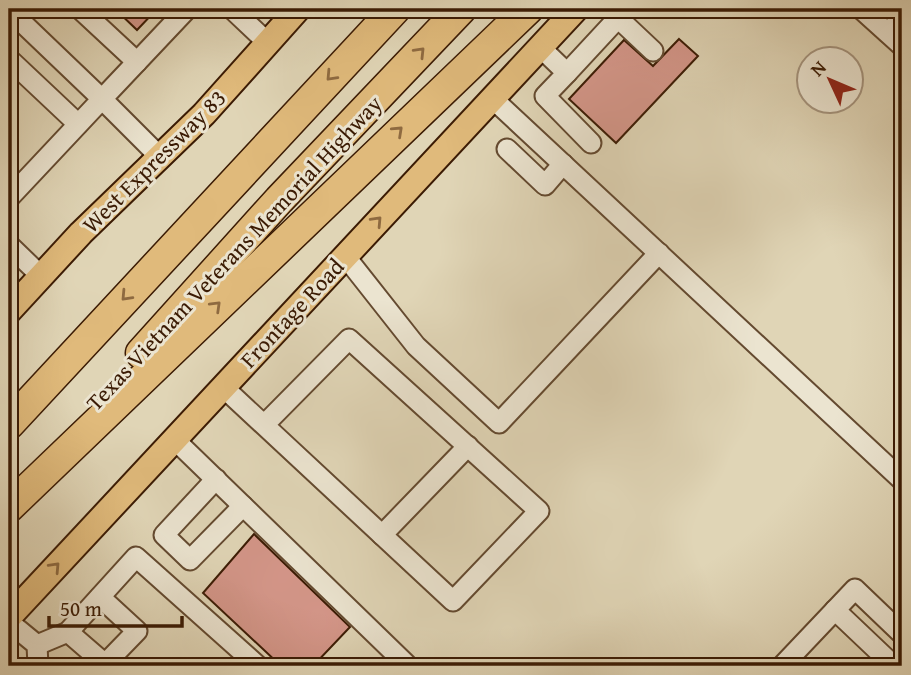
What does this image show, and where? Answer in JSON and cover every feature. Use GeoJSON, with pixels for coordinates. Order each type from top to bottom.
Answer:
{"type":"FeatureCollection","features":[{"type":"Feature","properties":{"kind":"highway"},"geometry":{"type":"LineString","coordinates":[[9,424],[392,9]]}},
{"type":"Feature","properties":{"kind":"highway","name":"Texas Vietnam Veterans Memorial Highway"},"geometry":{"type":"LineString","coordinates":[[9,499],[279,200],[461,9]]}},
{"type":"Feature","properties":{"kind":"highway"},"geometry":{"type":"LineString","coordinates":[[9,507],[528,9]]}},
{"type":"Feature","properties":{"kind":"main road","name":"West Expressway 83"},"geometry":{"type":"LineString","coordinates":[[9,311],[204,114],[298,9]]}},
{"type":"Feature","properties":{"kind":"main road","name":"Frontage Road"},"geometry":{"type":"LineString","coordinates":[[9,619],[576,9]]}},
{"type":"Feature","properties":{"kind":"street"},"geometry":{"type":"LineString","coordinates":[[80,9],[137,62]]}},
{"type":"Feature","properties":{"kind":"street"},"geometry":{"type":"LineString","coordinates":[[12,187],[78,124],[187,9]]}},
{"type":"Feature","properties":{"kind":"street"},"geometry":{"type":"LineString","coordinates":[[232,9],[268,43]]}},
{"type":"Feature","properties":{"kind":"street"},"geometry":{"type":"LineString","coordinates":[[861,9],[895,26],[902,46]]}},
{"type":"Feature","properties":{"kind":"street"},"geometry":{"type":"LineString","coordinates":[[9,10],[160,157]]}},
{"type":"Feature","properties":{"kind":"street"},"geometry":{"type":"LineString","coordinates":[[592,144],[545,96],[567,73],[613,13],[653,51]]}},
{"type":"Feature","properties":{"kind":"street"},"geometry":{"type":"LineString","coordinates":[[540,47],[567,73]]}},
{"type":"Feature","properties":{"kind":"street"},"geometry":{"type":"LineString","coordinates":[[9,59],[78,124]]}},
{"type":"Feature","properties":{"kind":"street"},"geometry":{"type":"LineString","coordinates":[[492,98],[902,480]]}},
{"type":"Feature","properties":{"kind":"street"},"geometry":{"type":"LineString","coordinates":[[507,149],[545,185],[563,164]]}},
{"type":"Feature","properties":{"kind":"street"},"geometry":{"type":"LineString","coordinates":[[9,245],[41,276]]}},
{"type":"Feature","properties":{"kind":"street"},"geometry":{"type":"LineString","coordinates":[[345,256],[416,346],[499,423],[659,253]]}},
{"type":"Feature","properties":{"kind":"street"},"geometry":{"type":"LineString","coordinates":[[223,387],[453,601],[540,511],[349,339],[264,425]]}},
{"type":"Feature","properties":{"kind":"street"},"geometry":{"type":"LineString","coordinates":[[174,439],[407,665]]}},
{"type":"Feature","properties":{"kind":"street"},"geometry":{"type":"LineString","coordinates":[[382,535],[468,446]]}},
{"type":"Feature","properties":{"kind":"street"},"geometry":{"type":"LineString","coordinates":[[216,480],[164,535],[190,561],[243,506]]}},
{"type":"Feature","properties":{"kind":"street"},"geometry":{"type":"LineString","coordinates":[[37,645],[68,632],[136,557],[258,666]]}},
{"type":"Feature","properties":{"kind":"street"},"geometry":{"type":"LineString","coordinates":[[782,666],[855,589],[902,634]]}},
{"type":"Feature","properties":{"kind":"street"},"geometry":{"type":"LineString","coordinates":[[68,632],[105,664],[137,631],[100,597]]}},
{"type":"Feature","properties":{"kind":"street"},"geometry":{"type":"LineString","coordinates":[[835,610],[894,666]]}},
{"type":"Feature","properties":{"kind":"street"},"geometry":{"type":"LineString","coordinates":[[9,619],[37,645],[38,666]]}},
{"type":"Feature","properties":{"kind":"building"},"geometry":{"type":"Polygon","coordinates":[[[115,9],[157,9],[137,30],[115,9]]]}},
{"type":"Feature","properties":{"kind":"building"},"geometry":{"type":"Polygon","coordinates":[[[679,39],[698,56],[616,143],[569,99],[624,40],[653,66],[679,39]]]}},
{"type":"Feature","properties":{"kind":"building"},"geometry":{"type":"Polygon","coordinates":[[[254,534],[350,627],[313,666],[281,666],[203,593],[254,534]]]}}]}
